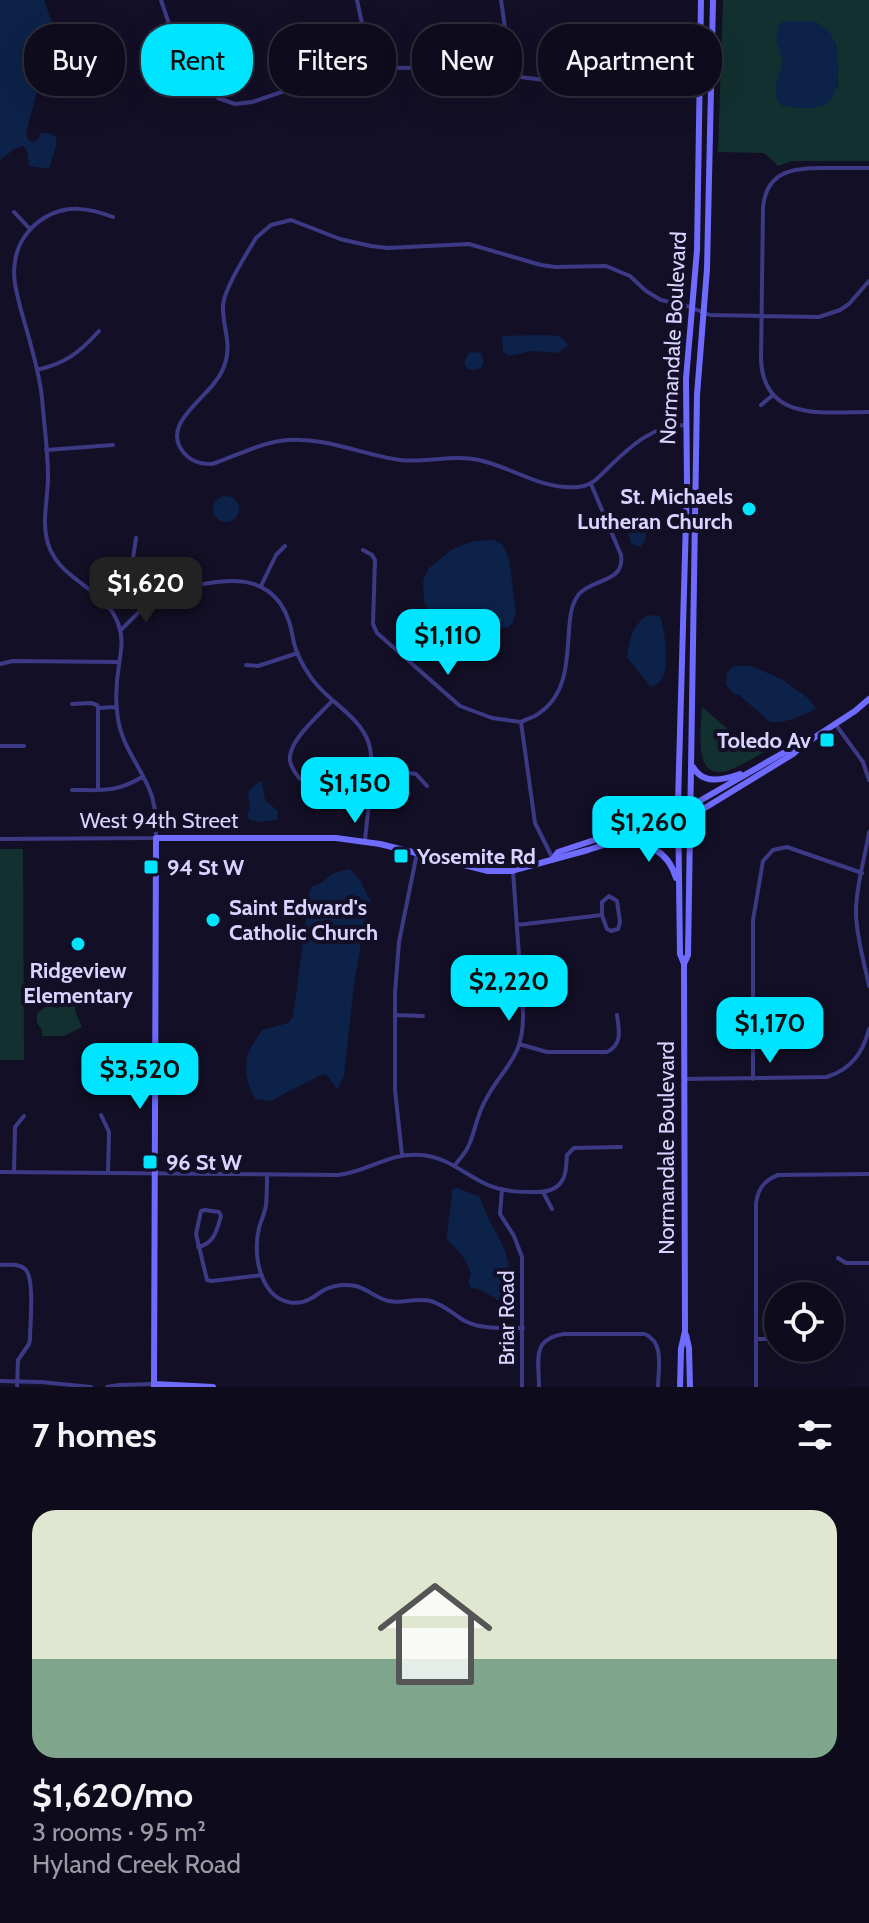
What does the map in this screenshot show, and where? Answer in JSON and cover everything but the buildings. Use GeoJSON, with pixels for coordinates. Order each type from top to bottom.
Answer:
{"type":"FeatureCollection","features":[{"type":"Feature","properties":{"kind":"main road","name":"Normandale Boulevard"},"geometry":{"type":"LineString","coordinates":[[700,24],[701,0]]}},
{"type":"Feature","properties":{"kind":"main road","name":"Normandale Boulevard"},"geometry":{"type":"LineString","coordinates":[[713,0],[713,24]]}},
{"type":"Feature","properties":{"kind":"main road","name":"Normandale Boulevard"},"geometry":{"type":"LineString","coordinates":[[680,1387],[685,1331],[684,964],[680,954],[678,812],[686,379],[697,250],[699,96]]}},
{"type":"Feature","properties":{"kind":"main road","name":"Normandale Boulevard"},"geometry":{"type":"LineString","coordinates":[[684,964],[688,955],[697,395],[707,269],[711,96]]}},
{"type":"Feature","properties":{"kind":"main road"},"geometry":{"type":"LineString","coordinates":[[612,839],[690,816],[793,754],[869,699]]}},
{"type":"Feature","properties":{"kind":"main road"},"geometry":{"type":"LineString","coordinates":[[612,839],[689,807],[790,749],[803,745]]}},
{"type":"Feature","properties":{"kind":"main road"},"geometry":{"type":"LineString","coordinates":[[691,762],[697,774],[716,780],[751,771]]}},
{"type":"Feature","properties":{"kind":"main road"},"geometry":{"type":"LineString","coordinates":[[156,838],[154,1386],[213,1387]]}},
{"type":"Feature","properties":{"kind":"main road","name":"West 94th Street"},"geometry":{"type":"LineString","coordinates":[[156,838],[365,841],[488,871],[513,871],[553,859],[558,852],[612,839]]}},
{"type":"Feature","properties":{"kind":"main road"},"geometry":{"type":"LineString","coordinates":[[612,839],[656,850],[675,874],[679,893]]}},
{"type":"Feature","properties":{"kind":"main road","name":"Normandale Boulevard"},"geometry":{"type":"LineString","coordinates":[[685,1331],[689,1348],[690,1387]]}},
{"type":"Feature","properties":{"kind":"street"},"geometry":{"type":"LineString","coordinates":[[161,0],[183,61],[218,98],[244,104],[269,96]]}},
{"type":"Feature","properties":{"kind":"street"},"geometry":{"type":"LineString","coordinates":[[357,0],[362,24]]}},
{"type":"Feature","properties":{"kind":"street"},"geometry":{"type":"LineString","coordinates":[[501,0],[504,24]]}},
{"type":"Feature","properties":{"kind":"street"},"geometry":{"type":"LineString","coordinates":[[869,168],[794,169],[780,176],[768,188],[764,197],[761,315],[761,370],[773,395],[783,404],[802,411],[869,412]]}},
{"type":"Feature","properties":{"kind":"street"},"geometry":{"type":"LineString","coordinates":[[113,217],[88,209],[64,210],[40,220],[30,229],[18,250],[14,275],[41,394],[46,450],[44,523],[49,547],[54,558],[70,576],[92,591],[114,613],[123,648],[116,707],[122,737],[153,802],[156,838]]}},
{"type":"Feature","properties":{"kind":"street"},"geometry":{"type":"LineString","coordinates":[[14,212],[30,229]]}},
{"type":"Feature","properties":{"kind":"street"},"geometry":{"type":"LineString","coordinates":[[685,425],[669,426],[644,437],[591,484],[580,487],[551,486],[474,459],[400,460],[318,441],[284,440],[212,464],[203,464],[195,462],[182,451],[176,437],[181,421],[218,380],[223,369],[228,344],[223,315],[225,294],[256,238],[262,231],[281,222],[291,220],[340,239],[371,246],[469,244],[541,265],[606,266],[630,276],[656,298],[704,314],[808,317],[829,314],[849,304],[869,281]]}},
{"type":"Feature","properties":{"kind":"street"},"geometry":{"type":"LineString","coordinates":[[37,370],[70,359],[99,331]]}},
{"type":"Feature","properties":{"kind":"street"},"geometry":{"type":"LineString","coordinates":[[761,405],[773,395]]}},
{"type":"Feature","properties":{"kind":"street"},"geometry":{"type":"LineString","coordinates":[[46,450],[113,445]]}},
{"type":"Feature","properties":{"kind":"street"},"geometry":{"type":"LineString","coordinates":[[363,550],[375,560],[373,624],[377,633],[460,706],[492,718],[521,722],[538,714],[555,697],[560,687],[567,667],[572,608],[580,593],[614,576],[621,567],[621,555],[591,484]]}},
{"type":"Feature","properties":{"kind":"street"},"geometry":{"type":"LineString","coordinates":[[136,538],[128,592],[144,608]]}},
{"type":"Feature","properties":{"kind":"street"},"geometry":{"type":"LineString","coordinates":[[261,586],[276,555],[285,546]]}},
{"type":"Feature","properties":{"kind":"street"},"geometry":{"type":"LineString","coordinates":[[120,631],[163,595],[194,586],[236,580],[261,586],[276,597],[288,616],[298,653],[314,682],[366,736],[371,768],[365,841]]}},
{"type":"Feature","properties":{"kind":"street"},"geometry":{"type":"LineString","coordinates":[[246,665],[258,666],[298,653]]}},
{"type":"Feature","properties":{"kind":"street"},"geometry":{"type":"LineString","coordinates":[[0,664],[13,661],[119,662]]}},
{"type":"Feature","properties":{"kind":"street"},"geometry":{"type":"LineString","coordinates":[[300,779],[290,763],[291,750],[297,739],[332,701]]}},
{"type":"Feature","properties":{"kind":"street"},"geometry":{"type":"LineString","coordinates":[[72,704],[91,703],[98,708],[98,790]]}},
{"type":"Feature","properties":{"kind":"street"},"geometry":{"type":"LineString","coordinates":[[98,708],[116,707]]}},
{"type":"Feature","properties":{"kind":"street"},"geometry":{"type":"LineString","coordinates":[[521,722],[535,823],[553,859]]}},
{"type":"Feature","properties":{"kind":"street"},"geometry":{"type":"LineString","coordinates":[[836,725],[867,767],[869,780]]}},
{"type":"Feature","properties":{"kind":"street"},"geometry":{"type":"LineString","coordinates":[[0,746],[24,746]]}},
{"type":"Feature","properties":{"kind":"street"},"geometry":{"type":"LineString","coordinates":[[371,768],[416,774],[427,786]]}},
{"type":"Feature","properties":{"kind":"street"},"geometry":{"type":"LineString","coordinates":[[72,790],[121,788],[143,777]]}},
{"type":"Feature","properties":{"kind":"street"},"geometry":{"type":"LineString","coordinates":[[869,832],[857,899],[857,925],[869,986]]}},
{"type":"Feature","properties":{"kind":"street","name":"West 94th Street"},"geometry":{"type":"LineString","coordinates":[[0,839],[156,838]]}},
{"type":"Feature","properties":{"kind":"street"},"geometry":{"type":"LineString","coordinates":[[753,1079],[753,920],[763,861],[773,850],[787,847],[862,873]]}},
{"type":"Feature","properties":{"kind":"street"},"geometry":{"type":"LineString","coordinates":[[402,1155],[396,1111],[395,1015],[399,942],[417,853]]}},
{"type":"Feature","properties":{"kind":"street"},"geometry":{"type":"LineString","coordinates":[[455,1165],[470,1143],[484,1103],[509,1067],[523,1027],[513,871]]}},
{"type":"Feature","properties":{"kind":"street"},"geometry":{"type":"LineString","coordinates":[[609,896],[615,898],[620,922],[618,929],[607,929],[602,915],[603,899],[609,896]]}},
{"type":"Feature","properties":{"kind":"street"},"geometry":{"type":"LineString","coordinates":[[516,925],[602,915]]}},
{"type":"Feature","properties":{"kind":"street"},"geometry":{"type":"LineString","coordinates":[[395,1015],[423,1016]]}},
{"type":"Feature","properties":{"kind":"street"},"geometry":{"type":"LineString","coordinates":[[519,1044],[547,1052],[607,1052],[619,1041],[617,1015]]}},
{"type":"Feature","properties":{"kind":"street"},"geometry":{"type":"LineString","coordinates":[[684,1079],[827,1077],[846,1069],[860,1054],[869,1029]]}},
{"type":"Feature","properties":{"kind":"street"},"geometry":{"type":"LineString","coordinates":[[101,1115],[109,1132],[108,1173]]}},
{"type":"Feature","properties":{"kind":"street"},"geometry":{"type":"LineString","coordinates":[[14,1172],[15,1127],[24,1116]]}},
{"type":"Feature","properties":{"kind":"street"},"geometry":{"type":"LineString","coordinates":[[0,1172],[350,1174],[385,1159],[427,1155],[455,1165],[479,1180],[502,1189],[543,1192],[561,1182],[567,1169],[567,1155],[574,1148],[621,1147]]}},
{"type":"Feature","properties":{"kind":"street"},"geometry":{"type":"LineString","coordinates":[[267,1174],[266,1205],[257,1254],[262,1275],[280,1300],[304,1302],[326,1289],[355,1286],[388,1301],[415,1299],[435,1302],[480,1327],[523,1328]]}},
{"type":"Feature","properties":{"kind":"street"},"geometry":{"type":"LineString","coordinates":[[756,1387],[756,1222],[760,1189],[770,1178],[786,1174],[869,1174]]}},
{"type":"Feature","properties":{"kind":"street","name":"Briar Road"},"geometry":{"type":"LineString","coordinates":[[502,1189],[500,1214],[514,1236],[522,1257],[522,1387]]}},
{"type":"Feature","properties":{"kind":"street"},"geometry":{"type":"LineString","coordinates":[[543,1192],[552,1209]]}},
{"type":"Feature","properties":{"kind":"street"},"geometry":{"type":"LineString","coordinates":[[198,1247],[205,1246],[215,1235],[221,1216],[219,1212],[201,1211],[196,1234],[198,1247],[207,1280],[262,1275]]}},
{"type":"Feature","properties":{"kind":"street"},"geometry":{"type":"LineString","coordinates":[[838,1258],[846,1263],[869,1263]]}},
{"type":"Feature","properties":{"kind":"street"},"geometry":{"type":"LineString","coordinates":[[0,1265],[24,1268],[31,1283],[30,1339],[18,1360],[17,1384]]}},
{"type":"Feature","properties":{"kind":"street"},"geometry":{"type":"LineString","coordinates":[[539,1387],[543,1342],[551,1336],[564,1334],[645,1334],[652,1337],[659,1346],[658,1386]]}},
{"type":"Feature","properties":{"kind":"street"},"geometry":{"type":"LineString","coordinates":[[756,1339],[764,1339]]}},
{"type":"Feature","properties":{"kind":"street"},"geometry":{"type":"LineString","coordinates":[[0,1381],[91,1387]]}},
{"type":"Feature","properties":{"kind":"street"},"geometry":{"type":"LineString","coordinates":[[107,1387],[154,1386]]}},
{"type":"Feature","properties":{"kind":"green space"},"geometry":{"type":"Polygon","coordinates":[[[723,0],[869,0],[869,161],[792,161],[778,166],[764,153],[718,152],[723,0]],[[826,28],[783,63],[775,88],[838,87],[836,45],[826,28]]]}},
{"type":"Feature","properties":{"kind":"green space"},"geometry":{"type":"Polygon","coordinates":[[[702,707],[738,738],[766,751],[732,769],[719,772],[710,770],[702,753],[702,707]]]}},
{"type":"Feature","properties":{"kind":"green space"},"geometry":{"type":"Polygon","coordinates":[[[0,849],[23,849],[24,1060],[0,1060],[0,849]]]}},
{"type":"Feature","properties":{"kind":"green space"},"geometry":{"type":"Polygon","coordinates":[[[61,1001],[75,1001],[75,1011],[82,1027],[64,1036],[42,1036],[37,1013],[47,1006],[58,1008],[61,1001]]]}},
{"type":"Feature","properties":{"kind":"water"},"geometry":{"type":"Polygon","coordinates":[[[0,0],[44,0],[53,24],[24,24],[24,96],[36,96],[26,133],[28,140],[34,142],[41,133],[47,133],[56,137],[56,146],[49,169],[29,166],[23,146],[0,160],[0,0]]]}},
{"type":"Feature","properties":{"kind":"water"},"geometry":{"type":"Polygon","coordinates":[[[785,21],[815,21],[827,29],[833,38],[838,76],[833,97],[827,103],[803,108],[782,106],[777,100],[775,88],[783,63],[776,40],[779,24],[785,21]]]}},
{"type":"Feature","properties":{"kind":"water"},"geometry":{"type":"Polygon","coordinates":[[[551,335],[563,339],[568,346],[557,353],[532,351],[509,356],[503,352],[502,336],[551,335]]]}},
{"type":"Feature","properties":{"kind":"water"},"geometry":{"type":"Polygon","coordinates":[[[468,353],[481,353],[484,362],[481,368],[467,369],[464,363],[468,353]]]}},
{"type":"Feature","properties":{"kind":"water"},"geometry":{"type":"Polygon","coordinates":[[[226,496],[235,500],[239,509],[235,518],[226,522],[217,518],[213,509],[217,500],[226,496]]]}},
{"type":"Feature","properties":{"kind":"water"},"geometry":{"type":"Polygon","coordinates":[[[636,516],[646,532],[646,539],[640,547],[631,543],[626,526],[628,518],[636,516]]]}},
{"type":"Feature","properties":{"kind":"water"},"geometry":{"type":"Polygon","coordinates":[[[494,540],[503,545],[509,559],[516,613],[512,624],[492,631],[453,629],[431,615],[424,601],[423,581],[428,569],[451,550],[473,541],[494,540]]]}},
{"type":"Feature","properties":{"kind":"water"},"geometry":{"type":"Polygon","coordinates":[[[648,615],[660,616],[666,649],[664,675],[650,687],[627,657],[635,628],[648,615]]]}},
{"type":"Feature","properties":{"kind":"water"},"geometry":{"type":"Polygon","coordinates":[[[733,666],[752,666],[783,680],[808,698],[816,709],[788,720],[770,722],[726,685],[727,673],[733,666]]]}},
{"type":"Feature","properties":{"kind":"water"},"geometry":{"type":"Polygon","coordinates":[[[260,781],[265,800],[278,811],[277,820],[259,822],[250,820],[247,814],[250,809],[248,793],[260,781]]]}},
{"type":"Feature","properties":{"kind":"water"},"geometry":{"type":"Polygon","coordinates":[[[350,869],[360,880],[371,902],[354,984],[344,1076],[337,1089],[323,1074],[271,1101],[256,1099],[247,1078],[248,1054],[262,1030],[288,1023],[293,1017],[312,886],[334,873],[350,869]]]}},
{"type":"Feature","properties":{"kind":"water"},"geometry":{"type":"Polygon","coordinates":[[[458,1188],[480,1197],[504,1249],[511,1281],[507,1300],[501,1302],[481,1290],[471,1288],[467,1264],[447,1240],[452,1189],[458,1188]]]}},
{"type":"Feature","properties":{"kind":"place","name":"St. Michaels Lutheran Church"},"geometry":{"type":"Point","coordinates":[749,509]}},
{"type":"Feature","properties":{"kind":"place","name":"Toledo Av"},"geometry":{"type":"Point","coordinates":[827,740]}},
{"type":"Feature","properties":{"kind":"place","name":"Yosemite Rd"},"geometry":{"type":"Point","coordinates":[401,856]}},
{"type":"Feature","properties":{"kind":"place","name":"94 St W"},"geometry":{"type":"Point","coordinates":[151,867]}},
{"type":"Feature","properties":{"kind":"place","name":"Saint Edward's Catholic Church"},"geometry":{"type":"Point","coordinates":[213,920]}},
{"type":"Feature","properties":{"kind":"place","name":"Ridgeview Elementary"},"geometry":{"type":"Point","coordinates":[78,944]}},
{"type":"Feature","properties":{"kind":"place","name":"96 St W"},"geometry":{"type":"Point","coordinates":[150,1162]}}]}
